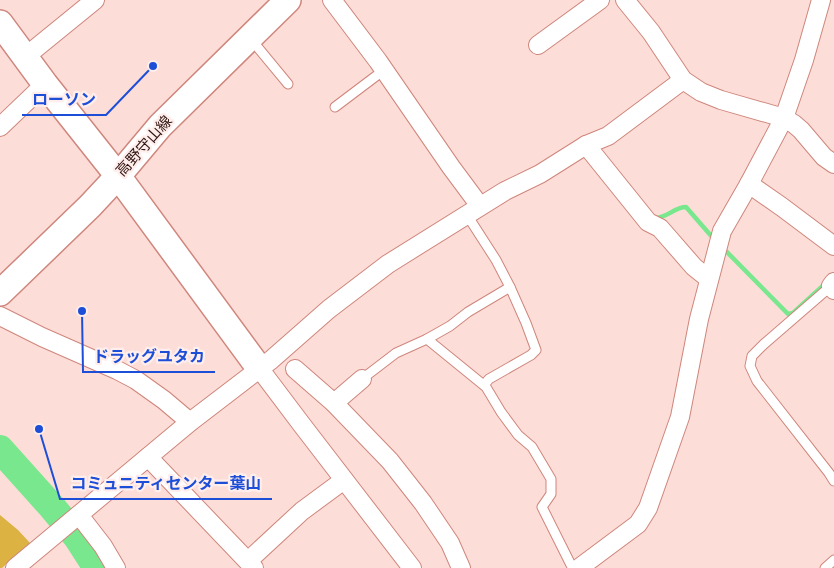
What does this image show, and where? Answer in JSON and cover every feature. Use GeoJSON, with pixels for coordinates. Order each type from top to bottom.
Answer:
{"type":"FeatureCollection","features":[{"type":"Feature","properties":{"kind":"street"},"geometry":{"type":"LineString","coordinates":[[25,56],[95,0]]}},
{"type":"Feature","properties":{"kind":"street","name":"高野守山線"},"geometry":{"type":"LineString","coordinates":[[0,293],[90,206],[160,126],[288,0]]}},
{"type":"Feature","properties":{"kind":"street"},"geometry":{"type":"LineString","coordinates":[[332,0],[420,121],[450,168],[477,202],[473,211]]}},
{"type":"Feature","properties":{"kind":"street"},"geometry":{"type":"LineString","coordinates":[[538,46],[600,0]]}},
{"type":"Feature","properties":{"kind":"street"},"geometry":{"type":"LineString","coordinates":[[625,0],[651,32],[682,80],[701,92],[721,100],[784,118],[801,130],[824,157],[834,164]]}},
{"type":"Feature","properties":{"kind":"street"},"geometry":{"type":"LineString","coordinates":[[578,568],[638,524],[648,508],[680,417],[699,319],[722,231],[784,118],[804,60],[821,0]]}},
{"type":"Feature","properties":{"kind":"street"},"geometry":{"type":"LineString","coordinates":[[0,23],[45,84],[118,176],[260,368],[412,568]]}},
{"type":"Feature","properties":{"kind":"street"},"geometry":{"type":"LineString","coordinates":[[15,568],[190,422],[271,360],[329,309],[381,270],[505,191],[540,174],[586,146],[608,136],[682,80]]}},
{"type":"Feature","properties":{"kind":"street"},"geometry":{"type":"LineString","coordinates":[[0,127],[45,84]]}},
{"type":"Feature","properties":{"kind":"street"},"geometry":{"type":"LineString","coordinates":[[586,146],[648,222],[660,228],[694,267],[709,279]]}},
{"type":"Feature","properties":{"kind":"street"},"geometry":{"type":"LineString","coordinates":[[749,184],[834,246]]}},
{"type":"Feature","properties":{"kind":"street"},"geometry":{"type":"LineString","coordinates":[[0,316],[136,380],[190,422]]}},
{"type":"Feature","properties":{"kind":"street"},"geometry":{"type":"LineString","coordinates":[[295,369],[334,403],[390,461],[423,503],[450,543],[461,568]]}},
{"type":"Feature","properties":{"kind":"street"},"geometry":{"type":"LineString","coordinates":[[334,403],[362,379]]}},
{"type":"Feature","properties":{"kind":"street"},"geometry":{"type":"LineString","coordinates":[[148,457],[251,565],[302,512],[344,480]]}},
{"type":"Feature","properties":{"kind":"street"},"geometry":{"type":"LineString","coordinates":[[70,522],[103,546],[116,568]]}},
{"type":"Feature","properties":{"kind":"lane"},"geometry":{"type":"LineString","coordinates":[[250,38],[288,84]]}},
{"type":"Feature","properties":{"kind":"lane"},"geometry":{"type":"LineString","coordinates":[[335,108],[384,70]]}},
{"type":"Feature","properties":{"kind":"lane"},"geometry":{"type":"LineString","coordinates":[[473,211],[510,287],[536,350],[531,355],[489,379],[484,385]]}},
{"type":"Feature","properties":{"kind":"lane"},"geometry":{"type":"LineString","coordinates":[[833,286],[764,344],[752,356],[750,366],[757,381],[834,481]]}},
{"type":"Feature","properties":{"kind":"lane"},"geometry":{"type":"LineString","coordinates":[[362,379],[396,353],[428,339],[510,287]]}},
{"type":"Feature","properties":{"kind":"lane"},"geometry":{"type":"LineString","coordinates":[[428,339],[484,385],[518,435],[532,447],[551,479],[551,494],[542,507],[571,565],[578,568]]}},
{"type":"Feature","properties":{"kind":"lane"},"geometry":{"type":"LineString","coordinates":[[825,568],[834,560]]}},
{"type":"Feature","properties":{"kind":"shaded area"},"geometry":{"type":"Polygon","coordinates":[[[0,515],[30,543],[2,568],[0,568],[0,515]]]}},
{"type":"Feature","properties":{"kind":"waterway"},"geometry":{"type":"LineString","coordinates":[[654,218],[662,217],[686,207],[713,238]]}},
{"type":"Feature","properties":{"kind":"waterway"},"geometry":{"type":"LineString","coordinates":[[723,248],[788,314],[793,313],[826,283]]}},
{"type":"Feature","properties":{"kind":"waterway"},"geometry":{"type":"LineString","coordinates":[[0,449],[77,537],[97,568]]}},
{"type":"Feature","properties":{"kind":"place","name":"ローソン"},"geometry":{"type":"Point","coordinates":[153,66]}},
{"type":"Feature","properties":{"kind":"place","name":"ドラッグユタカ"},"geometry":{"type":"Point","coordinates":[82,311]}},
{"type":"Feature","properties":{"kind":"place","name":"コミュニティセンター葉山"},"geometry":{"type":"Point","coordinates":[39,429]}}]}
